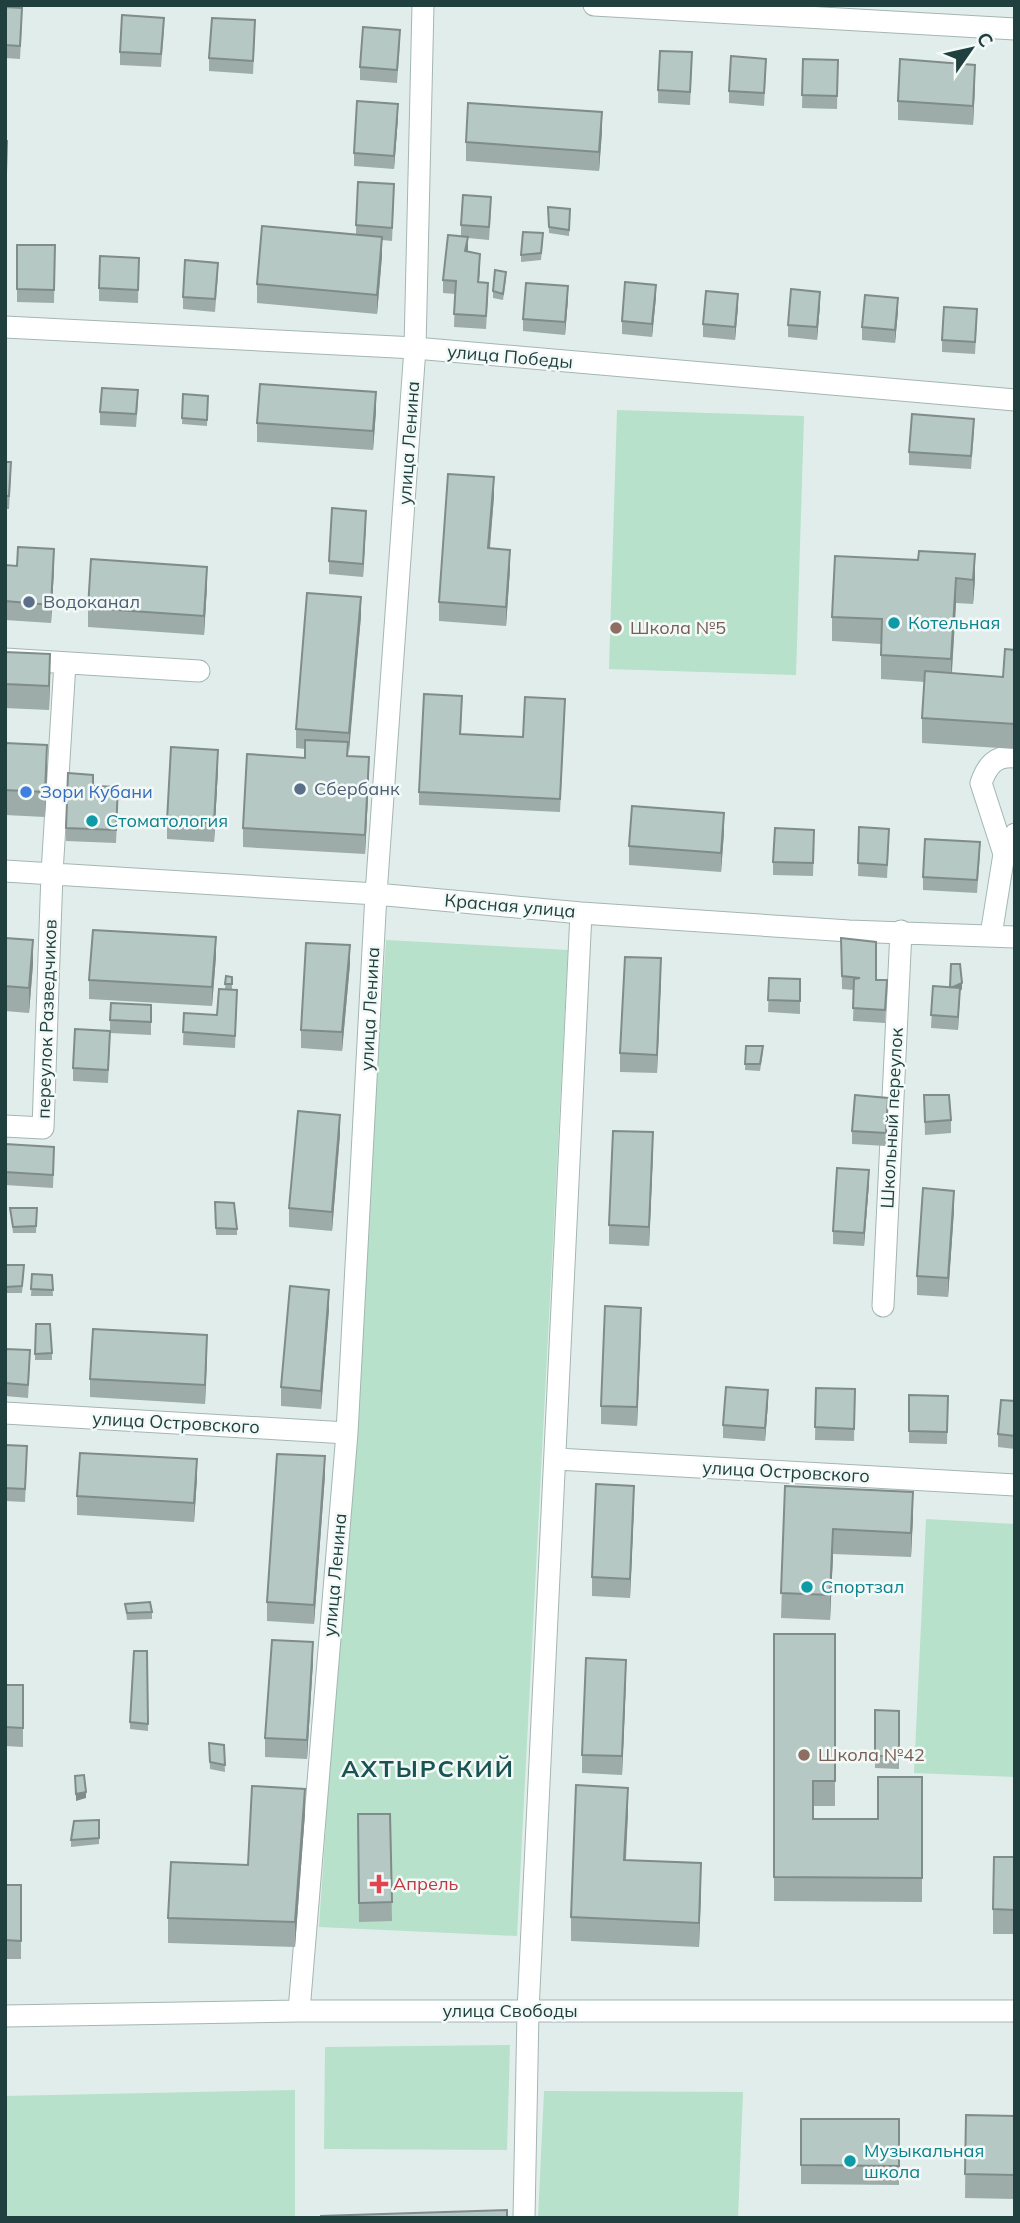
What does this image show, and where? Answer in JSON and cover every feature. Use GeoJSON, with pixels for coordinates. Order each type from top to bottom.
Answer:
{"type":"FeatureCollection","features":[{"type":"Feature","properties":{"kind":"street","name":"улица Ленина"},"geometry":{"type":"LineString","coordinates":[[299,2011],[347,1433],[376,894],[415,348],[423,5]]}},
{"type":"Feature","properties":{"kind":"street"},"geometry":{"type":"LineString","coordinates":[[594,5],[1015,29]]}},
{"type":"Feature","properties":{"kind":"street","name":"улица Победы"},"geometry":{"type":"LineString","coordinates":[[5,327],[415,348],[1015,400]]}},
{"type":"Feature","properties":{"kind":"street"},"geometry":{"type":"LineString","coordinates":[[5,659],[199,671]]}},
{"type":"Feature","properties":{"kind":"street"},"geometry":{"type":"LineString","coordinates":[[52,873],[65,663]]}},
{"type":"Feature","properties":{"kind":"street"},"geometry":{"type":"LineString","coordinates":[[1004,854],[981,783],[992,762],[1000,758],[1015,757]]}},
{"type":"Feature","properties":{"kind":"street"},"geometry":{"type":"LineString","coordinates":[[991,935],[1004,854],[1015,834]]}},
{"type":"Feature","properties":{"kind":"street","name":"Красная улица"},"geometry":{"type":"LineString","coordinates":[[5,871],[376,894],[581,913],[849,931],[901,930],[1015,937]]}},
{"type":"Feature","properties":{"kind":"street","name":"переулок Разведчиков"},"geometry":{"type":"LineString","coordinates":[[5,1126],[43,1128],[52,873]]}},
{"type":"Feature","properties":{"kind":"street"},"geometry":{"type":"LineString","coordinates":[[524,2218],[528,2011],[557,1459],[581,913]]}},
{"type":"Feature","properties":{"kind":"street","name":"Школьный переулок"},"geometry":{"type":"LineString","coordinates":[[883,1306],[901,930]]}},
{"type":"Feature","properties":{"kind":"street","name":"улица Островского"},"geometry":{"type":"LineString","coordinates":[[5,1413],[347,1433]]}},
{"type":"Feature","properties":{"kind":"street","name":"улица Островского"},"geometry":{"type":"LineString","coordinates":[[557,1459],[1015,1485]]}},
{"type":"Feature","properties":{"kind":"street","name":"улица Свободы"},"geometry":{"type":"LineString","coordinates":[[5,2016],[299,2011],[1015,2011]]}},
{"type":"Feature","properties":{"kind":"green space"},"geometry":{"type":"Polygon","coordinates":[[[617,410],[804,416],[796,675],[609,669],[617,410]]]}},
{"type":"Feature","properties":{"kind":"green space"},"geometry":{"type":"Polygon","coordinates":[[[386,940],[568,950],[517,1936],[319,1927],[386,940]]]}},
{"type":"Feature","properties":{"kind":"green space"},"geometry":{"type":"Polygon","coordinates":[[[926,1519],[1015,1524],[1015,1777],[914,1773],[926,1519]]]}},
{"type":"Feature","properties":{"kind":"green space"},"geometry":{"type":"Polygon","coordinates":[[[510,2045],[507,2150],[324,2149],[325,2047],[510,2045]]]}},
{"type":"Feature","properties":{"kind":"green space"},"geometry":{"type":"Polygon","coordinates":[[[295,2090],[295,2218],[5,2218],[5,2096],[295,2090]]]}},
{"type":"Feature","properties":{"kind":"green space"},"geometry":{"type":"Polygon","coordinates":[[[544,2091],[743,2092],[738,2218],[538,2218],[544,2091]]]}},
{"type":"Feature","properties":{"kind":"building"},"geometry":{"type":"Polygon","coordinates":[[[5,7],[22,8],[20,46],[5,45],[5,7]]]}},
{"type":"Feature","properties":{"kind":"building"},"geometry":{"type":"Polygon","coordinates":[[[122,15],[164,18],[161,54],[120,52],[122,15]]]}},
{"type":"Feature","properties":{"kind":"building"},"geometry":{"type":"Polygon","coordinates":[[[212,18],[255,20],[253,61],[209,58],[212,18]]]}},
{"type":"Feature","properties":{"kind":"building"},"geometry":{"type":"Polygon","coordinates":[[[363,27],[400,30],[397,70],[360,67],[363,27]]]}},
{"type":"Feature","properties":{"kind":"building"},"geometry":{"type":"Polygon","coordinates":[[[660,51],[692,52],[690,92],[658,90],[660,51]]]}},
{"type":"Feature","properties":{"kind":"building"},"geometry":{"type":"Polygon","coordinates":[[[731,56],[766,59],[764,93],[729,91],[731,56]]]}},
{"type":"Feature","properties":{"kind":"building"},"geometry":{"type":"Polygon","coordinates":[[[803,59],[838,60],[837,96],[802,95],[803,59]]]}},
{"type":"Feature","properties":{"kind":"building"},"geometry":{"type":"Polygon","coordinates":[[[900,59],[975,65],[973,106],[898,101],[900,59]]]}},
{"type":"Feature","properties":{"kind":"building"},"geometry":{"type":"Polygon","coordinates":[[[357,101],[398,104],[394,156],[354,153],[357,101]]]}},
{"type":"Feature","properties":{"kind":"building"},"geometry":{"type":"Polygon","coordinates":[[[468,103],[602,112],[599,152],[466,142],[468,103]]]}},
{"type":"Feature","properties":{"kind":"building"},"geometry":{"type":"Polygon","coordinates":[[[7,141],[6,173],[5,173],[7,141]]]}},
{"type":"Feature","properties":{"kind":"building"},"geometry":{"type":"Polygon","coordinates":[[[358,182],[394,184],[392,228],[356,225],[358,182]]]}},
{"type":"Feature","properties":{"kind":"building"},"geometry":{"type":"Polygon","coordinates":[[[463,195],[491,197],[489,227],[461,225],[463,195]]]}},
{"type":"Feature","properties":{"kind":"building"},"geometry":{"type":"Polygon","coordinates":[[[548,207],[570,209],[569,230],[549,227],[548,207]]]}},
{"type":"Feature","properties":{"kind":"building"},"geometry":{"type":"Polygon","coordinates":[[[262,226],[382,237],[377,295],[257,284],[262,226]]]}},
{"type":"Feature","properties":{"kind":"building"},"geometry":{"type":"Polygon","coordinates":[[[523,232],[543,233],[541,253],[521,255],[523,232]]]}},
{"type":"Feature","properties":{"kind":"building"},"geometry":{"type":"Polygon","coordinates":[[[448,235],[468,237],[465,251],[480,254],[478,282],[488,283],[486,316],[454,314],[456,281],[443,280],[448,235]]]}},
{"type":"Feature","properties":{"kind":"building"},"geometry":{"type":"Polygon","coordinates":[[[17,245],[55,245],[54,290],[17,289],[17,245]]]}},
{"type":"Feature","properties":{"kind":"building"},"geometry":{"type":"Polygon","coordinates":[[[100,256],[139,258],[138,290],[99,288],[100,256]]]}},
{"type":"Feature","properties":{"kind":"building"},"geometry":{"type":"Polygon","coordinates":[[[185,260],[218,263],[215,299],[183,297],[185,260]]]}},
{"type":"Feature","properties":{"kind":"building"},"geometry":{"type":"Polygon","coordinates":[[[495,270],[506,272],[503,294],[493,291],[495,270]]]}},
{"type":"Feature","properties":{"kind":"building"},"geometry":{"type":"Polygon","coordinates":[[[625,282],[656,285],[652,324],[622,321],[625,282]]]}},
{"type":"Feature","properties":{"kind":"building"},"geometry":{"type":"Polygon","coordinates":[[[526,283],[568,286],[565,322],[523,319],[526,283]]]}},
{"type":"Feature","properties":{"kind":"building"},"geometry":{"type":"Polygon","coordinates":[[[791,289],[820,292],[817,327],[788,325],[791,289]]]}},
{"type":"Feature","properties":{"kind":"building"},"geometry":{"type":"Polygon","coordinates":[[[706,291],[738,294],[735,327],[703,324],[706,291]]]}},
{"type":"Feature","properties":{"kind":"building"},"geometry":{"type":"Polygon","coordinates":[[[865,295],[898,298],[895,330],[862,327],[865,295]]]}},
{"type":"Feature","properties":{"kind":"building"},"geometry":{"type":"Polygon","coordinates":[[[944,307],[977,309],[975,342],[942,340],[944,307]]]}},
{"type":"Feature","properties":{"kind":"building"},"geometry":{"type":"Polygon","coordinates":[[[260,384],[376,392],[373,431],[257,423],[260,384]]]}},
{"type":"Feature","properties":{"kind":"building"},"geometry":{"type":"Polygon","coordinates":[[[102,388],[138,390],[136,414],[100,412],[102,388]]]}},
{"type":"Feature","properties":{"kind":"building"},"geometry":{"type":"Polygon","coordinates":[[[183,394],[208,396],[207,420],[182,418],[183,394]]]}},
{"type":"Feature","properties":{"kind":"building"},"geometry":{"type":"Polygon","coordinates":[[[912,414],[974,419],[971,456],[909,452],[912,414]]]}},
{"type":"Feature","properties":{"kind":"building"},"geometry":{"type":"Polygon","coordinates":[[[5,462],[11,462],[9,496],[5,496],[5,462]]]}},
{"type":"Feature","properties":{"kind":"building"},"geometry":{"type":"Polygon","coordinates":[[[448,474],[494,477],[488,548],[510,550],[506,607],[439,602],[448,474]]]}},
{"type":"Feature","properties":{"kind":"building"},"geometry":{"type":"Polygon","coordinates":[[[332,508],[366,511],[363,564],[329,561],[332,508]]]}},
{"type":"Feature","properties":{"kind":"building","name":"Водоканал"},"geometry":{"type":"Polygon","coordinates":[[[18,547],[54,549],[51,605],[5,601],[5,565],[17,566],[18,547]]]}},
{"type":"Feature","properties":{"kind":"building","name":"Котельная"},"geometry":{"type":"Polygon","coordinates":[[[919,551],[975,554],[973,580],[956,578],[951,659],[881,655],[882,619],[832,617],[835,556],[918,560],[919,551]]]}},
{"type":"Feature","properties":{"kind":"building"},"geometry":{"type":"Polygon","coordinates":[[[91,559],[207,567],[204,616],[88,608],[91,559]]]}},
{"type":"Feature","properties":{"kind":"building"},"geometry":{"type":"Polygon","coordinates":[[[307,593],[361,597],[349,733],[296,729],[307,593]]]}},
{"type":"Feature","properties":{"kind":"building"},"geometry":{"type":"Polygon","coordinates":[[[1005,649],[1015,650],[1015,724],[922,718],[925,671],[1003,677],[1005,649]]]}},
{"type":"Feature","properties":{"kind":"building"},"geometry":{"type":"Polygon","coordinates":[[[5,652],[50,654],[49,686],[5,684],[5,652]]]}},
{"type":"Feature","properties":{"kind":"building"},"geometry":{"type":"Polygon","coordinates":[[[424,694],[462,696],[460,734],[523,737],[525,697],[565,699],[560,799],[419,792],[424,694]]]}},
{"type":"Feature","properties":{"kind":"building"},"geometry":{"type":"Polygon","coordinates":[[[305,740],[348,742],[347,756],[369,757],[365,835],[243,828],[247,754],[305,758],[305,740]]]}},
{"type":"Feature","properties":{"kind":"building"},"geometry":{"type":"Polygon","coordinates":[[[5,743],[47,745],[45,792],[5,790],[5,743]]]}},
{"type":"Feature","properties":{"kind":"building"},"geometry":{"type":"Polygon","coordinates":[[[171,747],[218,750],[214,823],[167,821],[171,747]]]}},
{"type":"Feature","properties":{"kind":"building","name":"Стоматология"},"geometry":{"type":"Polygon","coordinates":[[[68,773],[93,775],[93,786],[118,787],[116,830],[66,828],[68,773]]]}},
{"type":"Feature","properties":{"kind":"building"},"geometry":{"type":"Polygon","coordinates":[[[632,806],[724,813],[721,853],[629,846],[632,806]]]}},
{"type":"Feature","properties":{"kind":"building"},"geometry":{"type":"Polygon","coordinates":[[[859,827],[889,829],[887,865],[858,863],[859,827]]]}},
{"type":"Feature","properties":{"kind":"building"},"geometry":{"type":"Polygon","coordinates":[[[775,828],[814,830],[813,863],[773,862],[775,828]]]}},
{"type":"Feature","properties":{"kind":"building"},"geometry":{"type":"Polygon","coordinates":[[[925,839],[980,842],[977,880],[923,877],[925,839]]]}},
{"type":"Feature","properties":{"kind":"building"},"geometry":{"type":"Polygon","coordinates":[[[93,930],[216,937],[212,987],[89,980],[93,930]]]}},
{"type":"Feature","properties":{"kind":"building"},"geometry":{"type":"Polygon","coordinates":[[[5,938],[33,940],[29,988],[5,986],[5,938]]]}},
{"type":"Feature","properties":{"kind":"building"},"geometry":{"type":"Polygon","coordinates":[[[841,938],[876,942],[876,980],[887,980],[885,1010],[853,1008],[854,979],[860,978],[842,976],[841,938]]]}},
{"type":"Feature","properties":{"kind":"building"},"geometry":{"type":"Polygon","coordinates":[[[306,943],[350,945],[342,1032],[301,1030],[306,943]]]}},
{"type":"Feature","properties":{"kind":"building"},"geometry":{"type":"Polygon","coordinates":[[[625,957],[661,958],[657,1055],[620,1053],[625,957]]]}},
{"type":"Feature","properties":{"kind":"building"},"geometry":{"type":"Polygon","coordinates":[[[951,964],[960,964],[962,983],[953,987],[950,987],[951,964]]]}},
{"type":"Feature","properties":{"kind":"building"},"geometry":{"type":"Polygon","coordinates":[[[226,976],[232,977],[232,984],[225,984],[226,976]]]}},
{"type":"Feature","properties":{"kind":"building"},"geometry":{"type":"Polygon","coordinates":[[[769,978],[800,979],[800,1001],[768,1000],[769,978]]]}},
{"type":"Feature","properties":{"kind":"building"},"geometry":{"type":"Polygon","coordinates":[[[933,986],[960,988],[958,1017],[931,1015],[933,986]]]}},
{"type":"Feature","properties":{"kind":"building"},"geometry":{"type":"Polygon","coordinates":[[[219,989],[237,990],[235,1036],[183,1032],[184,1013],[217,1015],[219,989]]]}},
{"type":"Feature","properties":{"kind":"building"},"geometry":{"type":"Polygon","coordinates":[[[111,1003],[151,1005],[151,1022],[110,1020],[111,1003]]]}},
{"type":"Feature","properties":{"kind":"building"},"geometry":{"type":"Polygon","coordinates":[[[75,1029],[110,1031],[108,1070],[73,1068],[75,1029]]]}},
{"type":"Feature","properties":{"kind":"building"},"geometry":{"type":"Polygon","coordinates":[[[746,1046],[763,1046],[760,1064],[745,1064],[746,1046]]]}},
{"type":"Feature","properties":{"kind":"building"},"geometry":{"type":"Polygon","coordinates":[[[855,1095],[888,1098],[886,1133],[852,1131],[855,1095]]]}},
{"type":"Feature","properties":{"kind":"building"},"geometry":{"type":"Polygon","coordinates":[[[924,1095],[949,1095],[951,1120],[925,1122],[924,1095]]]}},
{"type":"Feature","properties":{"kind":"building"},"geometry":{"type":"Polygon","coordinates":[[[298,1111],[340,1115],[332,1212],[289,1208],[298,1111]]]}},
{"type":"Feature","properties":{"kind":"building"},"geometry":{"type":"Polygon","coordinates":[[[613,1131],[653,1132],[649,1227],[609,1225],[613,1131]]]}},
{"type":"Feature","properties":{"kind":"building"},"geometry":{"type":"Polygon","coordinates":[[[5,1144],[54,1147],[53,1175],[5,1172],[5,1144]]]}},
{"type":"Feature","properties":{"kind":"building"},"geometry":{"type":"Polygon","coordinates":[[[837,1168],[869,1170],[864,1233],[833,1231],[837,1168]]]}},
{"type":"Feature","properties":{"kind":"building"},"geometry":{"type":"Polygon","coordinates":[[[923,1188],[954,1191],[948,1278],[917,1276],[923,1188]]]}},
{"type":"Feature","properties":{"kind":"building"},"geometry":{"type":"Polygon","coordinates":[[[215,1202],[234,1203],[237,1229],[216,1228],[215,1202]]]}},
{"type":"Feature","properties":{"kind":"building"},"geometry":{"type":"Polygon","coordinates":[[[10,1208],[37,1208],[36,1226],[13,1227],[10,1208]]]}},
{"type":"Feature","properties":{"kind":"building"},"geometry":{"type":"Polygon","coordinates":[[[5,1265],[24,1265],[22,1286],[5,1287],[5,1265]]]}},
{"type":"Feature","properties":{"kind":"building"},"geometry":{"type":"Polygon","coordinates":[[[32,1274],[52,1275],[53,1290],[31,1289],[32,1274]]]}},
{"type":"Feature","properties":{"kind":"building"},"geometry":{"type":"Polygon","coordinates":[[[290,1286],[329,1290],[321,1391],[281,1387],[290,1286]]]}},
{"type":"Feature","properties":{"kind":"building"},"geometry":{"type":"Polygon","coordinates":[[[605,1306],[641,1308],[637,1407],[601,1406],[605,1306]]]}},
{"type":"Feature","properties":{"kind":"building"},"geometry":{"type":"Polygon","coordinates":[[[36,1324],[50,1324],[52,1353],[35,1354],[36,1324]]]}},
{"type":"Feature","properties":{"kind":"building"},"geometry":{"type":"Polygon","coordinates":[[[93,1329],[207,1335],[205,1385],[90,1379],[93,1329]]]}},
{"type":"Feature","properties":{"kind":"building"},"geometry":{"type":"Polygon","coordinates":[[[5,1349],[30,1350],[28,1385],[5,1383],[5,1349]]]}},
{"type":"Feature","properties":{"kind":"building"},"geometry":{"type":"Polygon","coordinates":[[[726,1387],[768,1390],[765,1428],[723,1425],[726,1387]]]}},
{"type":"Feature","properties":{"kind":"building"},"geometry":{"type":"Polygon","coordinates":[[[816,1388],[855,1389],[854,1429],[815,1427],[816,1388]]]}},
{"type":"Feature","properties":{"kind":"building"},"geometry":{"type":"Polygon","coordinates":[[[909,1395],[948,1396],[947,1432],[909,1431],[909,1395]]]}},
{"type":"Feature","properties":{"kind":"building"},"geometry":{"type":"Polygon","coordinates":[[[1001,1400],[1015,1401],[1015,1436],[998,1434],[1001,1400]]]}},
{"type":"Feature","properties":{"kind":"building"},"geometry":{"type":"Polygon","coordinates":[[[5,1445],[27,1446],[25,1489],[5,1488],[5,1445]]]}},
{"type":"Feature","properties":{"kind":"building"},"geometry":{"type":"Polygon","coordinates":[[[80,1453],[197,1459],[194,1503],[77,1496],[80,1453]]]}},
{"type":"Feature","properties":{"kind":"building"},"geometry":{"type":"Polygon","coordinates":[[[277,1454],[325,1456],[314,1605],[267,1602],[277,1454]]]}},
{"type":"Feature","properties":{"kind":"building"},"geometry":{"type":"Polygon","coordinates":[[[596,1484],[634,1486],[630,1579],[592,1577],[596,1484]]]}},
{"type":"Feature","properties":{"kind":"building","name":"Спортзал"},"geometry":{"type":"Polygon","coordinates":[[[785,1486],[913,1492],[911,1533],[833,1529],[830,1595],[781,1593],[785,1486]]]}},
{"type":"Feature","properties":{"kind":"building"},"geometry":{"type":"Polygon","coordinates":[[[150,1602],[152,1612],[127,1613],[125,1604],[150,1602]]]}},
{"type":"Feature","properties":{"kind":"building","name":"Школа №42"},"geometry":{"type":"Polygon","coordinates":[[[774,1634],[835,1634],[835,1781],[813,1781],[813,1819],[878,1819],[878,1777],[922,1777],[922,1878],[774,1877],[774,1634]]]}},
{"type":"Feature","properties":{"kind":"building"},"geometry":{"type":"Polygon","coordinates":[[[272,1640],[313,1642],[307,1740],[265,1738],[272,1640]]]}},
{"type":"Feature","properties":{"kind":"building"},"geometry":{"type":"Polygon","coordinates":[[[134,1651],[147,1651],[148,1724],[130,1722],[134,1651]]]}},
{"type":"Feature","properties":{"kind":"building"},"geometry":{"type":"Polygon","coordinates":[[[586,1658],[626,1660],[622,1756],[582,1755],[586,1658]]]}},
{"type":"Feature","properties":{"kind":"building"},"geometry":{"type":"Polygon","coordinates":[[[5,1685],[23,1685],[23,1728],[5,1727],[5,1685]]]}},
{"type":"Feature","properties":{"kind":"building"},"geometry":{"type":"Polygon","coordinates":[[[875,1710],[899,1711],[899,1756],[875,1756],[875,1710]]]}},
{"type":"Feature","properties":{"kind":"building"},"geometry":{"type":"Polygon","coordinates":[[[209,1743],[224,1745],[225,1765],[210,1762],[209,1743]]]}},
{"type":"Feature","properties":{"kind":"building"},"geometry":{"type":"Polygon","coordinates":[[[84,1775],[86,1792],[76,1794],[75,1776],[84,1775]]]}},
{"type":"Feature","properties":{"kind":"building"},"geometry":{"type":"Polygon","coordinates":[[[576,1785],[628,1788],[624,1860],[701,1863],[699,1923],[571,1917],[576,1785]]]}},
{"type":"Feature","properties":{"kind":"building"},"geometry":{"type":"Polygon","coordinates":[[[252,1786],[305,1789],[295,1922],[168,1918],[171,1862],[248,1865],[252,1786]]]}},
{"type":"Feature","properties":{"kind":"building"},"geometry":{"type":"Polygon","coordinates":[[[358,1814],[390,1814],[392,1902],[359,1903],[358,1814]]]}},
{"type":"Feature","properties":{"kind":"building"},"geometry":{"type":"Polygon","coordinates":[[[99,1820],[99,1838],[71,1840],[74,1821],[99,1820]]]}},
{"type":"Feature","properties":{"kind":"building"},"geometry":{"type":"Polygon","coordinates":[[[994,1857],[1015,1857],[1015,1910],[993,1909],[994,1857]]]}},
{"type":"Feature","properties":{"kind":"building"},"geometry":{"type":"Polygon","coordinates":[[[5,1885],[21,1885],[21,1941],[5,1940],[5,1885]]]}},
{"type":"Feature","properties":{"kind":"building"},"geometry":{"type":"Polygon","coordinates":[[[966,2115],[1015,2116],[1015,2175],[965,2174],[966,2115]]]}},
{"type":"Feature","properties":{"kind":"building"},"geometry":{"type":"Polygon","coordinates":[[[801,2119],[899,2119],[899,2166],[801,2165],[801,2119]]]}},
{"type":"Feature","properties":{"kind":"building"},"geometry":{"type":"Polygon","coordinates":[[[507,2210],[507,2218],[321,2218],[321,2216],[507,2210]]]}},
{"type":"Feature","properties":{"kind":"place","name":"Водоканал"},"geometry":{"type":"Point","coordinates":[29,602]}},
{"type":"Feature","properties":{"kind":"place","name":"Котельная"},"geometry":{"type":"Point","coordinates":[894,623]}},
{"type":"Feature","properties":{"kind":"place","name":"Школа №5"},"geometry":{"type":"Point","coordinates":[616,628]}},
{"type":"Feature","properties":{"kind":"place","name":"Сбербанк"},"geometry":{"type":"Point","coordinates":[300,789]}},
{"type":"Feature","properties":{"kind":"place","name":"Зори Кубани"},"geometry":{"type":"Point","coordinates":[26,792]}},
{"type":"Feature","properties":{"kind":"place","name":"Стоматология"},"geometry":{"type":"Point","coordinates":[92,821]}},
{"type":"Feature","properties":{"kind":"place","name":"Спортзал"},"geometry":{"type":"Point","coordinates":[807,1587]}},
{"type":"Feature","properties":{"kind":"place","name":"Школа №42"},"geometry":{"type":"Point","coordinates":[804,1755]}},
{"type":"Feature","properties":{"kind":"place","name":"Апрель"},"geometry":{"type":"Point","coordinates":[379,1884]}},
{"type":"Feature","properties":{"kind":"place","name":"Музыкальная школа"},"geometry":{"type":"Point","coordinates":[850,2161]}},
{"type":"Feature","properties":{"kind":"district","name":"АХТЫРСКИЙ"},"geometry":{"type":"Point","coordinates":[428,1769]}}]}
